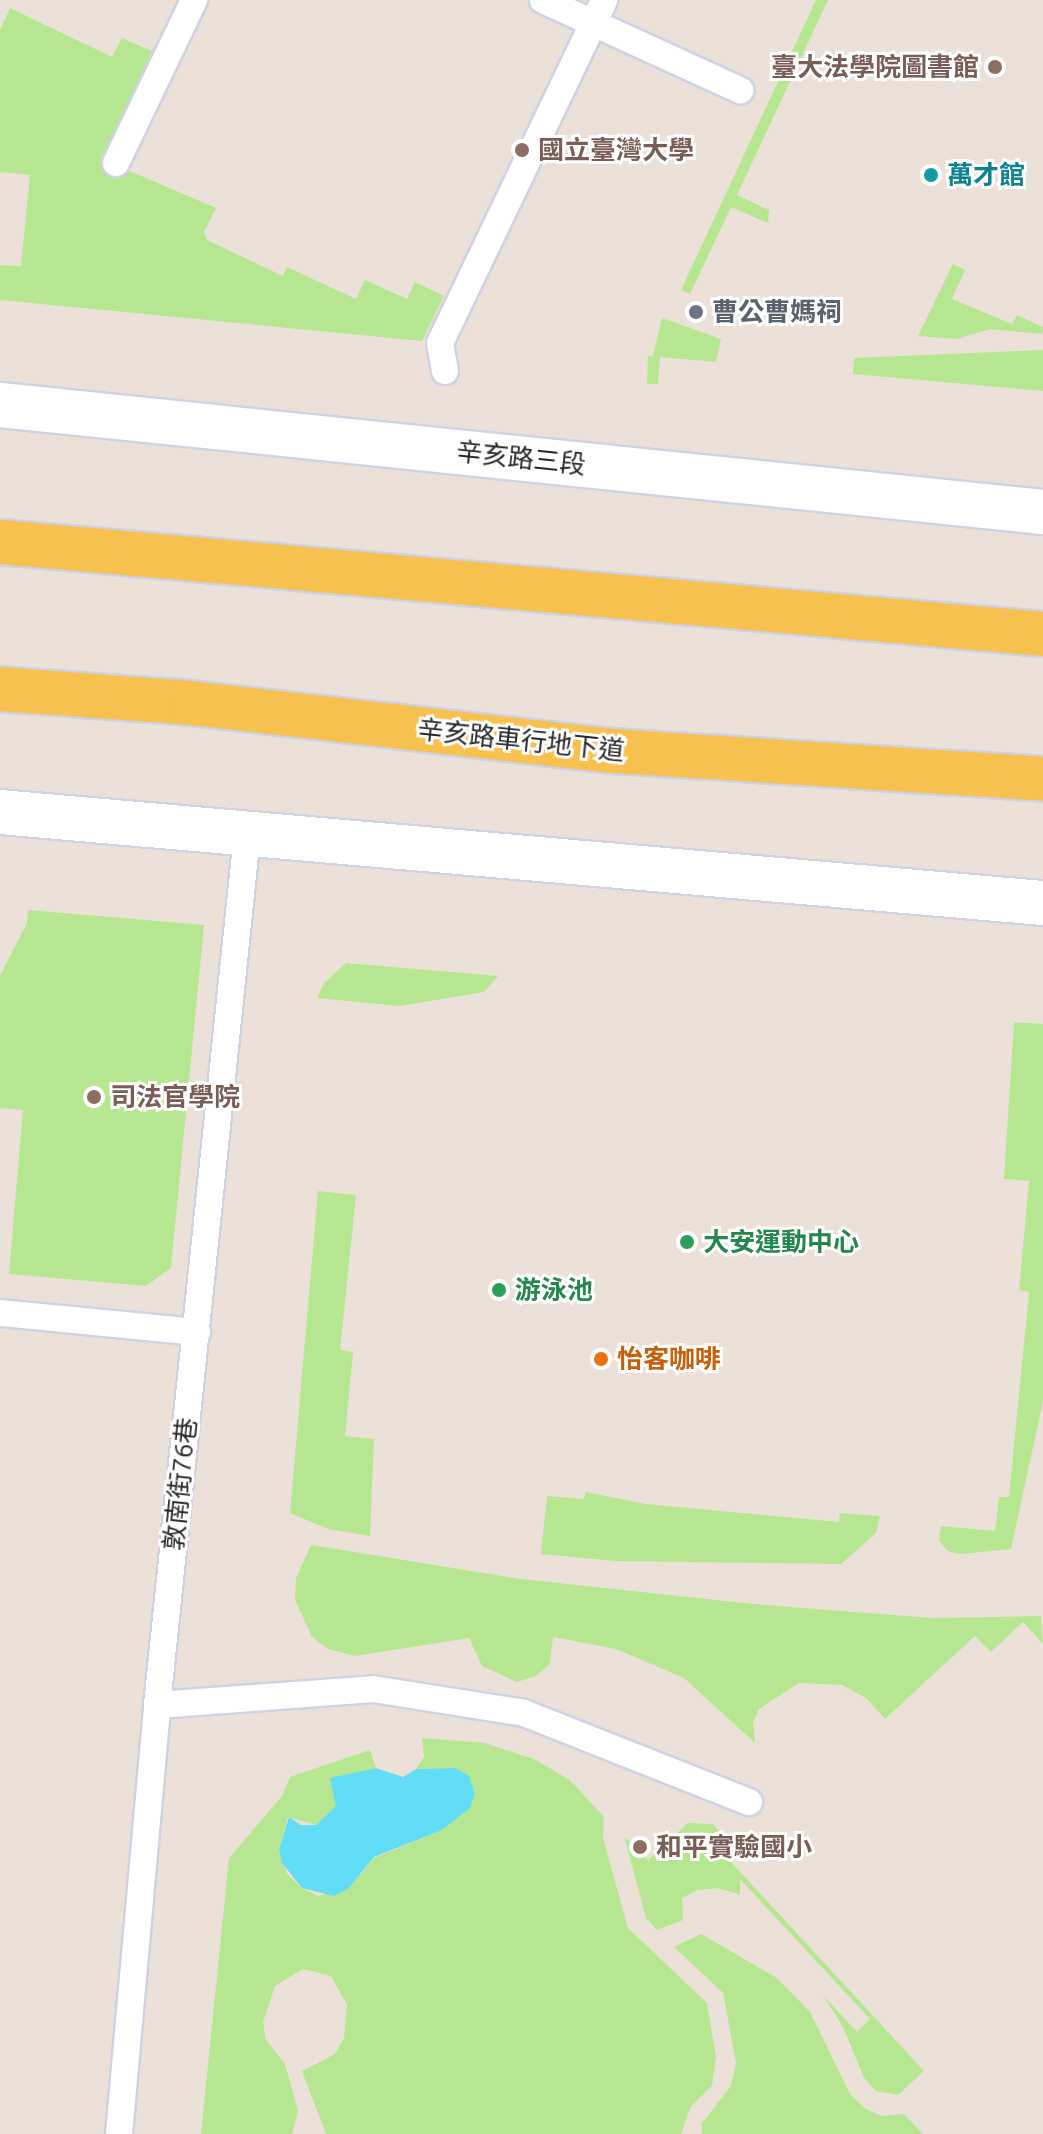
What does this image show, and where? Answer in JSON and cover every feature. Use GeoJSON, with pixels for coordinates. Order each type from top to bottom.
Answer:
{"type":"FeatureCollection","features":[{"type":"Feature","properties":{"kind":"main road","name":"辛亥路三段"},"geometry":{"type":"LineString","coordinates":[[0,405],[1043,512]]}},
{"type":"Feature","properties":{"kind":"main road"},"geometry":{"type":"LineString","coordinates":[[0,542],[1043,634]]}},
{"type":"Feature","properties":{"kind":"main road","name":"辛亥路車行地下道"},"geometry":{"type":"LineString","coordinates":[[0,689],[191,703],[615,751],[1043,779]]}},
{"type":"Feature","properties":{"kind":"main road"},"geometry":{"type":"LineString","coordinates":[[0,812],[1043,903]]}},
{"type":"Feature","properties":{"kind":"lane"},"geometry":{"type":"LineString","coordinates":[[116,163],[194,0]]}},
{"type":"Feature","properties":{"kind":"lane"},"geometry":{"type":"LineString","coordinates":[[543,0],[740,90]]}},
{"type":"Feature","properties":{"kind":"lane"},"geometry":{"type":"LineString","coordinates":[[445,371],[440,343],[604,0]]}},
{"type":"Feature","properties":{"kind":"lane","name":"敦南街76巷"},"geometry":{"type":"LineString","coordinates":[[119,2134],[157,1705],[247,835]]}},
{"type":"Feature","properties":{"kind":"lane"},"geometry":{"type":"LineString","coordinates":[[0,1313],[197,1332]]}},
{"type":"Feature","properties":{"kind":"lane"},"geometry":{"type":"LineString","coordinates":[[157,1705],[373,1689],[524,1713],[749,1802]]}},
{"type":"Feature","properties":{"kind":"green space"},"geometry":{"type":"Polygon","coordinates":[[[816,0],[828,0],[737,195],[769,210],[768,223],[731,207],[690,294],[681,290],[816,0]]]}},
{"type":"Feature","properties":{"kind":"green space"},"geometry":{"type":"Polygon","coordinates":[[[10,8],[112,57],[122,38],[152,51],[104,160],[216,208],[204,232],[207,240],[283,276],[287,267],[356,299],[365,280],[407,299],[415,282],[444,296],[422,341],[0,300],[0,265],[21,266],[30,175],[0,172],[0,30],[10,8]]]}},
{"type":"Feature","properties":{"kind":"green space"},"geometry":{"type":"Polygon","coordinates":[[[953,264],[965,270],[952,299],[1012,324],[1017,315],[1043,327],[1042,334],[990,329],[957,339],[918,336],[953,264]]]}},
{"type":"Feature","properties":{"kind":"green space"},"geometry":{"type":"Polygon","coordinates":[[[662,318],[721,339],[716,362],[660,357],[658,384],[647,384],[648,356],[653,356],[662,318]]]}},
{"type":"Feature","properties":{"kind":"green space"},"geometry":{"type":"Polygon","coordinates":[[[1043,350],[1043,391],[853,374],[854,358],[1043,350]]]}},
{"type":"Feature","properties":{"kind":"green space","name":"司法官學院"},"geometry":{"type":"Polygon","coordinates":[[[28,910],[204,925],[171,1268],[146,1286],[9,1274],[23,1110],[0,1108],[0,976],[27,923],[28,910]]]}},
{"type":"Feature","properties":{"kind":"green space"},"geometry":{"type":"Polygon","coordinates":[[[346,963],[498,976],[484,992],[400,1006],[317,998],[324,983],[346,963]]]}},
{"type":"Feature","properties":{"kind":"green space"},"geometry":{"type":"Polygon","coordinates":[[[1014,1022],[1043,1024],[1043,1401],[1011,1549],[960,1554],[947,1551],[939,1540],[941,1526],[995,1531],[999,1497],[1009,1497],[1029,1292],[1019,1290],[1029,1181],[1004,1179],[1014,1022]]]}},
{"type":"Feature","properties":{"kind":"green space"},"geometry":{"type":"Polygon","coordinates":[[[318,1191],[356,1195],[340,1350],[353,1352],[345,1436],[374,1439],[370,1536],[328,1529],[290,1513],[318,1191]]]}},
{"type":"Feature","properties":{"kind":"green space"},"geometry":{"type":"Polygon","coordinates":[[[586,1492],[646,1504],[839,1522],[840,1513],[880,1516],[876,1533],[841,1564],[615,1561],[541,1554],[547,1496],[584,1499],[586,1492]]]}},
{"type":"Feature","properties":{"kind":"green space"},"geometry":{"type":"Polygon","coordinates":[[[311,1545],[521,1579],[754,1604],[932,1618],[1041,1616],[1043,1644],[1023,1622],[991,1652],[975,1636],[885,1719],[866,1698],[842,1685],[799,1683],[759,1709],[753,1723],[755,1743],[684,1678],[616,1649],[553,1637],[550,1664],[536,1676],[517,1682],[482,1666],[469,1638],[355,1656],[328,1649],[312,1637],[295,1600],[296,1578],[311,1545]]]}},
{"type":"Feature","properties":{"kind":"green space"},"geometry":{"type":"Polygon","coordinates":[[[422,1738],[485,1743],[534,1759],[570,1780],[604,1817],[603,1838],[628,1928],[707,2003],[716,2057],[712,2086],[691,2106],[681,2134],[326,2134],[302,2071],[335,2054],[344,2038],[347,2005],[331,1976],[303,1969],[275,1986],[263,2022],[266,2040],[285,2064],[298,2111],[292,2134],[201,2134],[229,1858],[282,1796],[290,1777],[370,1750],[376,1768],[358,1773],[337,1792],[336,1806],[316,1825],[288,1817],[279,1849],[287,1874],[302,1888],[318,1896],[349,1888],[374,1858],[442,1830],[455,1768],[416,1769],[424,1757],[422,1738]]]}},
{"type":"Feature","properties":{"kind":"green space"},"geometry":{"type":"Polygon","coordinates":[[[688,1823],[713,1824],[739,1853],[731,1862],[924,2071],[898,2095],[876,2091],[864,2078],[843,2027],[823,1995],[857,2032],[870,2019],[740,1879],[740,1895],[719,1888],[697,1890],[682,1898],[683,1920],[657,1930],[646,1918],[624,1836],[648,1860],[688,1823]]]}},
{"type":"Feature","properties":{"kind":"green space"},"geometry":{"type":"Polygon","coordinates":[[[701,1934],[777,1978],[810,2012],[850,2094],[866,2109],[882,2116],[904,2114],[923,2134],[702,2134],[702,2123],[731,2086],[736,2063],[723,1993],[674,1947],[701,1934]]]}},
{"type":"Feature","properties":{"kind":"water"},"geometry":{"type":"Polygon","coordinates":[[[376,1768],[403,1777],[416,1769],[455,1768],[469,1776],[475,1794],[470,1808],[442,1830],[374,1857],[349,1888],[334,1896],[302,1888],[282,1863],[279,1849],[289,1817],[301,1825],[316,1825],[336,1806],[330,1778],[376,1768]]]}},
{"type":"Feature","properties":{"kind":"place","name":"臺大法學院圖書館"},"geometry":{"type":"Point","coordinates":[995,67]}},
{"type":"Feature","properties":{"kind":"place","name":"國立臺灣大學"},"geometry":{"type":"Point","coordinates":[522,150]}},
{"type":"Feature","properties":{"kind":"place","name":"萬才館"},"geometry":{"type":"Point","coordinates":[931,175]}},
{"type":"Feature","properties":{"kind":"place","name":"曹公曹媽祠"},"geometry":{"type":"Point","coordinates":[696,312]}},
{"type":"Feature","properties":{"kind":"place","name":"司法官學院"},"geometry":{"type":"Point","coordinates":[94,1097]}},
{"type":"Feature","properties":{"kind":"place","name":"大安運動中心"},"geometry":{"type":"Point","coordinates":[687,1242]}},
{"type":"Feature","properties":{"kind":"place","name":"游泳池"},"geometry":{"type":"Point","coordinates":[499,1290]}},
{"type":"Feature","properties":{"kind":"place","name":"怡客咖啡"},"geometry":{"type":"Point","coordinates":[601,1359]}},
{"type":"Feature","properties":{"kind":"place","name":"和平實驗國小"},"geometry":{"type":"Point","coordinates":[640,1847]}}]}
